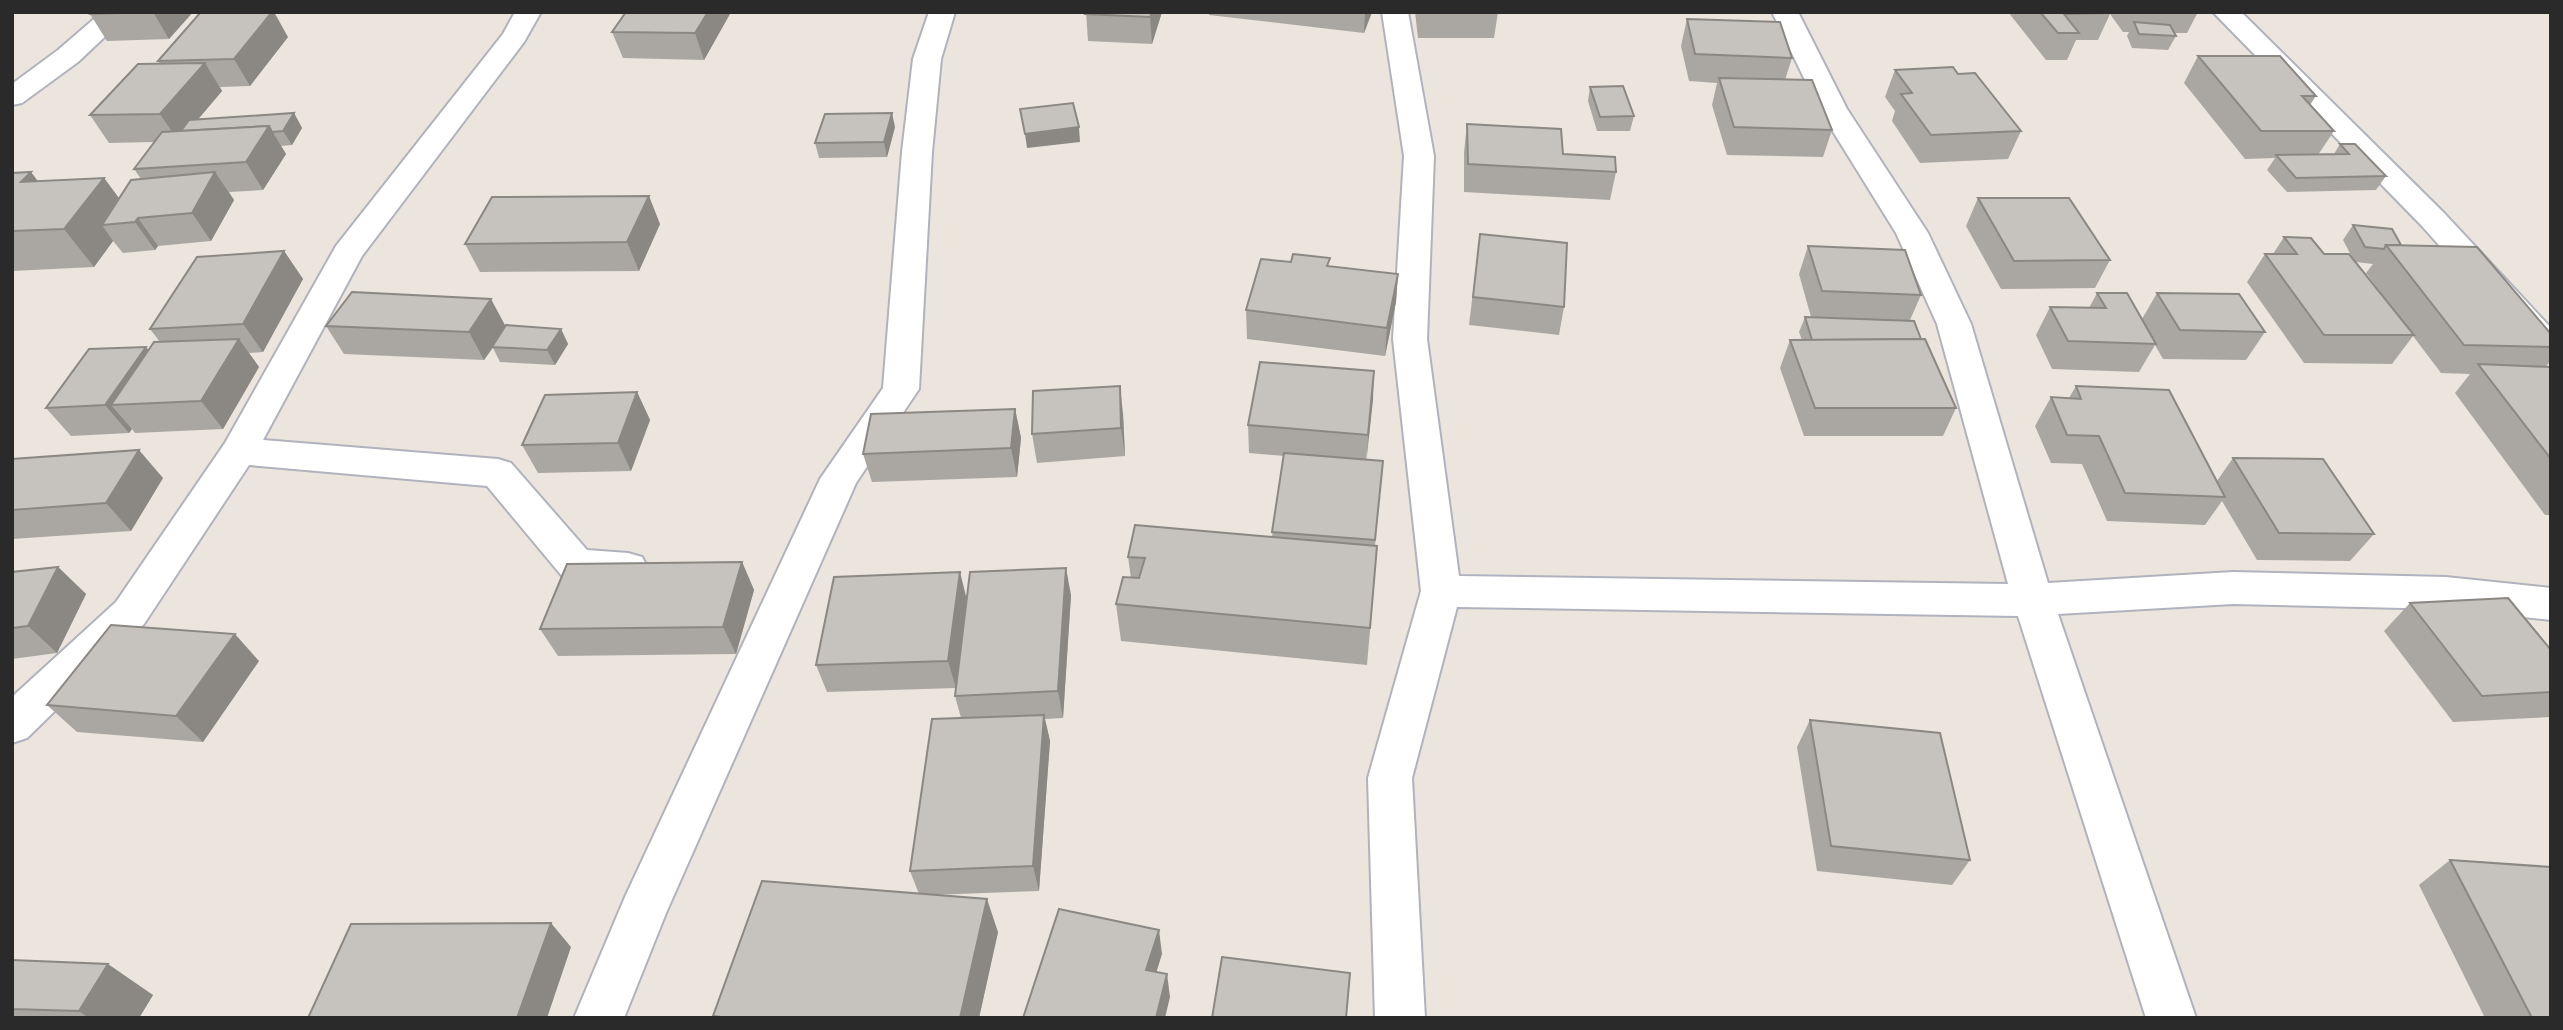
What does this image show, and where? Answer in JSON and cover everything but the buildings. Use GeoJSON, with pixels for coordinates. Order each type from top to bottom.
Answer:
{"type":"FeatureCollection","features":[{"type":"Feature","properties":{"kind":"street"},"geometry":{"type":"LineString","coordinates":[[12,97],[68,56],[118,12]]}},
{"type":"Feature","properties":{"kind":"street"},"geometry":{"type":"LineString","coordinates":[[12,725],[130,613],[239,451],[347,253],[500,56],[528,12]]}},
{"type":"Feature","properties":{"kind":"street"},"geometry":{"type":"LineString","coordinates":[[599,1018],[642,913],[839,480],[901,389],[917,152],[926,72],[942,12]]}},
{"type":"Feature","properties":{"kind":"street"},"geometry":{"type":"LineString","coordinates":[[1395,12],[1419,156],[1410,339],[1441,591],[1390,778],[1400,1018]]}},
{"type":"Feature","properties":{"kind":"street"},"geometry":{"type":"LineString","coordinates":[[1785,12],[1833,109],[1912,233],[1954,324],[2034,600],[2171,1018]]}},
{"type":"Feature","properties":{"kind":"street"},"geometry":{"type":"LineString","coordinates":[[2227,12],[2345,129],[2517,310],[2551,350]]}},
{"type":"Feature","properties":{"kind":"street"},"geometry":{"type":"LineString","coordinates":[[2517,310],[2551,315]]}},
{"type":"Feature","properties":{"kind":"street"},"geometry":{"type":"LineString","coordinates":[[239,451],[498,473],[576,565],[667,571]]}},
{"type":"Feature","properties":{"kind":"street"},"geometry":{"type":"LineString","coordinates":[[1441,591],[2034,600],[2233,588],[2446,593],[2551,604]]}}]}
